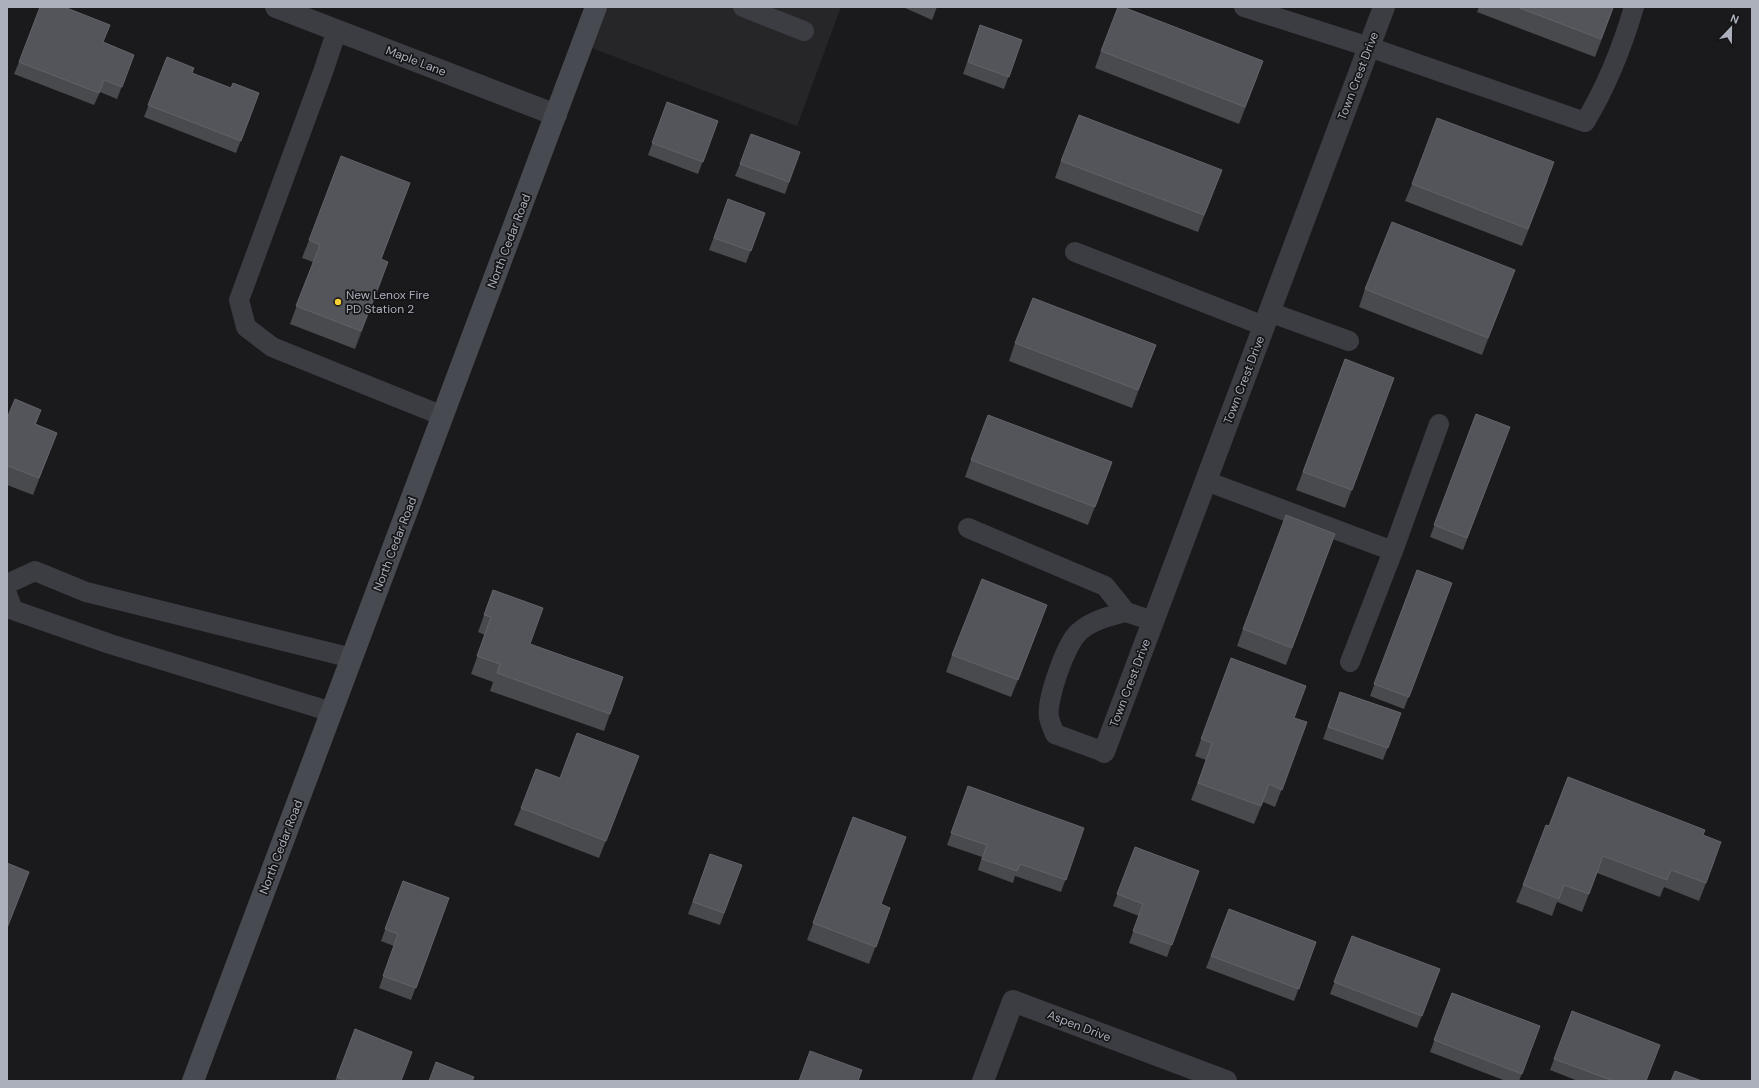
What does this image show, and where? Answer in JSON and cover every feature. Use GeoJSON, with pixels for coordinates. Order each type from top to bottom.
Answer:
{"type":"FeatureCollection","features":[{"type":"Feature","properties":{"kind":"street","name":"Maple Lane"},"geometry":{"type":"LineString","coordinates":[[276,7],[556,115]]}},
{"type":"Feature","properties":{"kind":"street","name":"North Cedar Road"},"geometry":{"type":"LineString","coordinates":[[193,1081],[596,7]]}},
{"type":"Feature","properties":{"kind":"street","name":"Town Crest Drive"},"geometry":{"type":"LineString","coordinates":[[1104,752],[1384,7]]}},
{"type":"Feature","properties":{"kind":"street","name":"Aspen Drive"},"geometry":{"type":"LineString","coordinates":[[983,1081],[1013,1001],[1226,1081]]}},
{"type":"Feature","properties":{"kind":"lane"},"geometry":{"type":"LineString","coordinates":[[743,7],[804,31]]}},
{"type":"Feature","properties":{"kind":"lane"},"geometry":{"type":"LineString","coordinates":[[1244,7],[1369,47],[1585,122],[1602,93],[1626,36],[1634,7]]}},
{"type":"Feature","properties":{"kind":"lane"},"geometry":{"type":"LineString","coordinates":[[337,30],[239,300],[246,327],[272,348],[443,416]]}},
{"type":"Feature","properties":{"kind":"lane"},"geometry":{"type":"LineString","coordinates":[[1075,252],[1267,319],[1349,341]]}},
{"type":"Feature","properties":{"kind":"lane"},"geometry":{"type":"LineString","coordinates":[[1350,662],[1393,551],[1439,424]]}},
{"type":"Feature","properties":{"kind":"lane"},"geometry":{"type":"LineString","coordinates":[[1206,481],[1393,551]]}},
{"type":"Feature","properties":{"kind":"lane"},"geometry":{"type":"LineString","coordinates":[[968,528],[1105,586],[1126,612],[1153,621]]}},
{"type":"Feature","properties":{"kind":"lane"},"geometry":{"type":"LineString","coordinates":[[7,584],[35,571],[86,592],[352,658]]}},
{"type":"Feature","properties":{"kind":"lane"},"geometry":{"type":"LineString","coordinates":[[7,594],[13,610],[110,644],[332,712]]}},
{"type":"Feature","properties":{"kind":"lane"},"geometry":{"type":"LineString","coordinates":[[1104,752],[1055,734],[1048,716],[1054,684],[1069,647],[1079,632],[1094,622],[1126,612]]}},
{"type":"Feature","properties":{"kind":"shaded area"},"geometry":{"type":"Polygon","coordinates":[[[604,7],[841,7],[797,126],[589,47],[604,7]]]}},
{"type":"Feature","properties":{"kind":"building"},"geometry":{"type":"Polygon","coordinates":[[[40,7],[64,7],[110,25],[103,42],[134,55],[122,87],[104,80],[99,93],[19,62],[40,7]]]}},
{"type":"Feature","properties":{"kind":"building"},"geometry":{"type":"Polygon","coordinates":[[[1118,7],[1123,7],[1263,61],[1245,107],[1101,51],[1118,7]]]}},
{"type":"Feature","properties":{"kind":"building"},"geometry":{"type":"Polygon","coordinates":[[[1517,7],[1613,7],[1601,39],[1517,7]]]}},
{"type":"Feature","properties":{"kind":"building"},"geometry":{"type":"Polygon","coordinates":[[[980,25],[1022,40],[1009,77],[968,62],[980,25]]]}},
{"type":"Feature","properties":{"kind":"building"},"geometry":{"type":"Polygon","coordinates":[[[167,57],[194,68],[192,73],[231,88],[233,83],[259,93],[241,141],[148,105],[167,57]]]}},
{"type":"Feature","properties":{"kind":"building"},"geometry":{"type":"Polygon","coordinates":[[[667,102],[718,121],[703,162],[652,143],[667,102]]]}},
{"type":"Feature","properties":{"kind":"building"},"geometry":{"type":"Polygon","coordinates":[[[1079,115],[1222,170],[1204,215],[1061,161],[1079,115]]]}},
{"type":"Feature","properties":{"kind":"building"},"geometry":{"type":"Polygon","coordinates":[[[1437,118],[1554,162],[1528,229],[1412,184],[1437,118]]]}},
{"type":"Feature","properties":{"kind":"building"},"geometry":{"type":"Polygon","coordinates":[[[751,134],[800,152],[789,182],[740,164],[751,134]]]}},
{"type":"Feature","properties":{"kind":"building"},"geometry":{"type":"Polygon","coordinates":[[[341,156],[410,183],[381,259],[388,262],[361,331],[296,306],[320,245],[309,240],[341,156]]]}},
{"type":"Feature","properties":{"kind":"building"},"geometry":{"type":"Polygon","coordinates":[[[728,199],[765,213],[751,251],[714,238],[728,199]]]}},
{"type":"Feature","properties":{"kind":"building"},"geometry":{"type":"Polygon","coordinates":[[[1392,222],[1515,270],[1488,338],[1365,289],[1392,222]]]}},
{"type":"Feature","properties":{"kind":"building"},"geometry":{"type":"Polygon","coordinates":[[[1033,298],[1156,345],[1138,390],[1015,343],[1033,298]]]}},
{"type":"Feature","properties":{"kind":"building"},"geometry":{"type":"Polygon","coordinates":[[[1345,359],[1394,378],[1352,490],[1303,472],[1345,359]]]}},
{"type":"Feature","properties":{"kind":"building"},"geometry":{"type":"Polygon","coordinates":[[[15,399],[41,410],[35,424],[57,433],[39,478],[8,466],[7,468],[7,416],[15,399]]]}},
{"type":"Feature","properties":{"kind":"building"},"geometry":{"type":"Polygon","coordinates":[[[1476,414],[1510,427],[1467,538],[1434,525],[1476,414]]]}},
{"type":"Feature","properties":{"kind":"building"},"geometry":{"type":"Polygon","coordinates":[[[988,415],[1112,462],[1095,507],[971,460],[988,415]]]}},
{"type":"Feature","properties":{"kind":"building"},"geometry":{"type":"Polygon","coordinates":[[[1286,515],[1335,534],[1292,648],[1243,629],[1286,515]]]}},
{"type":"Feature","properties":{"kind":"building"},"geometry":{"type":"Polygon","coordinates":[[[1417,570],[1452,583],[1409,697],[1374,684],[1417,570]]]}},
{"type":"Feature","properties":{"kind":"building"},"geometry":{"type":"Polygon","coordinates":[[[982,579],[1047,605],[1018,680],[952,655],[982,579]]]}},
{"type":"Feature","properties":{"kind":"building"},"geometry":{"type":"Polygon","coordinates":[[[493,590],[543,608],[530,644],[623,677],[610,714],[497,673],[500,664],[477,656],[491,617],[484,615],[493,590]]]}},
{"type":"Feature","properties":{"kind":"building"},"geometry":{"type":"Polygon","coordinates":[[[1231,658],[1306,686],[1294,718],[1307,722],[1282,790],[1269,784],[1261,806],[1198,783],[1212,743],[1201,739],[1231,658]]]}},
{"type":"Feature","properties":{"kind":"building"},"geometry":{"type":"Polygon","coordinates":[[[1340,692],[1401,713],[1388,748],[1328,727],[1340,692]]]}},
{"type":"Feature","properties":{"kind":"building"},"geometry":{"type":"Polygon","coordinates":[[[577,733],[639,756],[606,841],[521,808],[536,769],[560,778],[577,733]]]}},
{"type":"Feature","properties":{"kind":"building"},"geometry":{"type":"Polygon","coordinates":[[[1568,777],[1705,830],[1703,835],[1721,842],[1706,883],[1671,870],[1667,880],[1603,856],[1589,894],[1564,885],[1559,899],[1523,885],[1546,825],[1549,826],[1568,777]]]}},
{"type":"Feature","properties":{"kind":"building"},"geometry":{"type":"Polygon","coordinates":[[[968,786],[1084,828],[1066,880],[1020,864],[1017,871],[982,859],[987,845],[951,833],[968,786]]]}},
{"type":"Feature","properties":{"kind":"building"},"geometry":{"type":"Polygon","coordinates":[[[853,817],[906,837],[881,904],[890,908],[876,947],[813,923],[853,817]]]}},
{"type":"Feature","properties":{"kind":"building"},"geometry":{"type":"Polygon","coordinates":[[[1135,847],[1199,871],[1172,945],[1133,931],[1143,904],[1117,894],[1135,847]]]}},
{"type":"Feature","properties":{"kind":"building"},"geometry":{"type":"Polygon","coordinates":[[[710,854],[742,865],[724,913],[693,902],[710,854]]]}},
{"type":"Feature","properties":{"kind":"building"},"geometry":{"type":"Polygon","coordinates":[[[7,863],[29,872],[7,928],[7,863]]]}},
{"type":"Feature","properties":{"kind":"building"},"geometry":{"type":"Polygon","coordinates":[[[403,881],[449,898],[416,988],[383,976],[398,934],[385,929],[403,881]]]}},
{"type":"Feature","properties":{"kind":"building"},"geometry":{"type":"Polygon","coordinates":[[[1229,909],[1316,942],[1299,989],[1211,956],[1229,909]]]}},
{"type":"Feature","properties":{"kind":"building"},"geometry":{"type":"Polygon","coordinates":[[[1352,936],[1440,969],[1422,1016],[1334,982],[1352,936]]]}},
{"type":"Feature","properties":{"kind":"building"},"geometry":{"type":"Polygon","coordinates":[[[1452,993],[1540,1026],[1522,1074],[1434,1040],[1452,993]]]}},
{"type":"Feature","properties":{"kind":"building"},"geometry":{"type":"Polygon","coordinates":[[[1572,1011],[1660,1045],[1646,1081],[1614,1081],[1554,1059],[1572,1011]]]}},
{"type":"Feature","properties":{"kind":"building"},"geometry":{"type":"Polygon","coordinates":[[[355,1029],[412,1052],[401,1081],[348,1081],[337,1077],[355,1029]]]}},
{"type":"Feature","properties":{"kind":"building"},"geometry":{"type":"Polygon","coordinates":[[[810,1051],[862,1070],[858,1081],[799,1081],[810,1051]]]}},
{"type":"Feature","properties":{"kind":"building"},"geometry":{"type":"Polygon","coordinates":[[[436,1062],[474,1077],[472,1081],[429,1081],[436,1062]]]}},
{"type":"Feature","properties":{"kind":"building"},"geometry":{"type":"Polygon","coordinates":[[[1675,1071],[1702,1081],[1671,1081],[1675,1071]]]}},
{"type":"Feature","properties":{"kind":"place","name":"New Lenox Fire PD Station 2"},"geometry":{"type":"Point","coordinates":[338,302]}}]}
